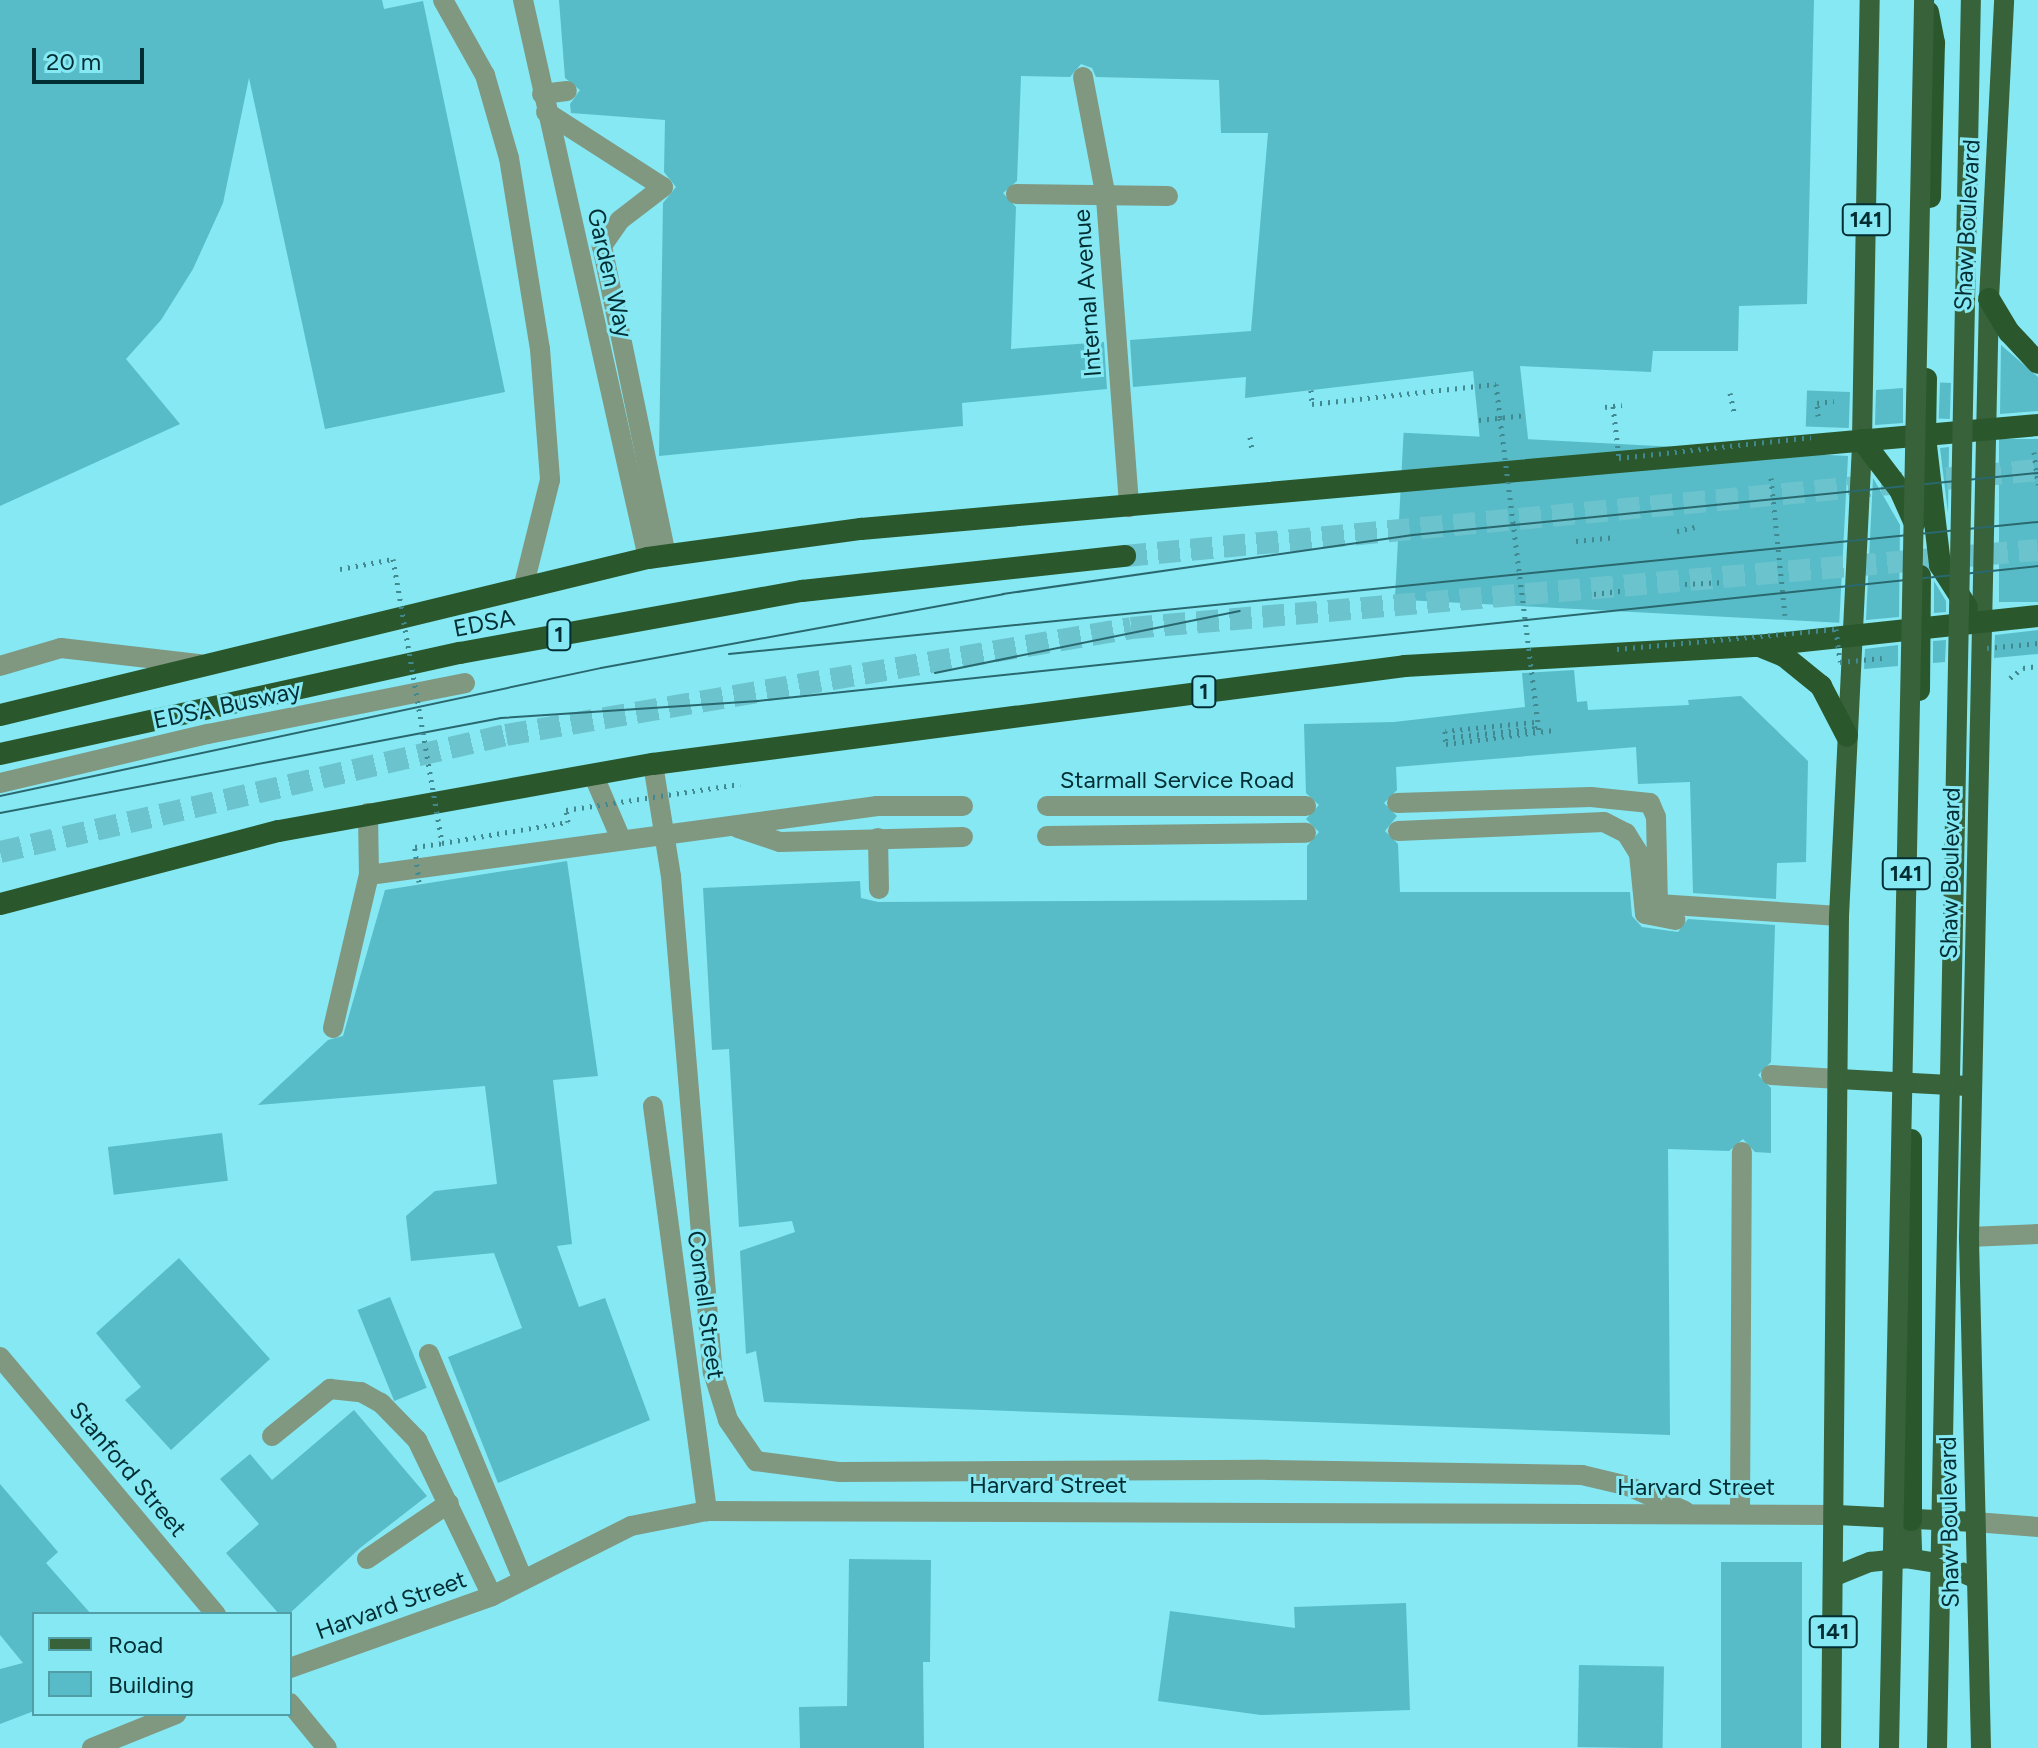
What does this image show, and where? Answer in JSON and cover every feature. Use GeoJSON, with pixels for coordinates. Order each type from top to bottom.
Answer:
{"type":"FeatureCollection","features":[{"type":"Feature","properties":{"kind":"highway"},"geometry":{"type":"LineString","coordinates":[[1925,0],[1934,43],[1925,437],[1940,565],[1958,599],[1983,622]]}},
{"type":"Feature","properties":{"kind":"highway"},"geometry":{"type":"LineString","coordinates":[[1989,299],[2009,332],[2038,363]]}},
{"type":"Feature","properties":{"kind":"highway","name":"1"},"geometry":{"type":"LineString","coordinates":[[0,715],[200,664],[657,557],[861,529],[1129,507],[1768,442],[1925,437],[2038,425]]}},
{"type":"Feature","properties":{"kind":"highway"},"geometry":{"type":"LineString","coordinates":[[1862,440],[1912,511],[1923,628],[1911,1083],[1911,1520]]}},
{"type":"Feature","properties":{"kind":"highway","name":"EDSA"},"geometry":{"type":"LineString","coordinates":[[0,754],[460,653],[802,591],[1125,556]]}},
{"type":"Feature","properties":{"kind":"highway","name":"1"},"geometry":{"type":"LineString","coordinates":[[0,904],[279,831],[653,764],[1405,666],[1757,646],[2038,616]]}},
{"type":"Feature","properties":{"kind":"highway"},"geometry":{"type":"LineString","coordinates":[[1757,646],[1784,656],[1821,686],[1847,736]]}},
{"type":"Feature","properties":{"kind":"main road","name":"141"},"geometry":{"type":"LineString","coordinates":[[1831,1748],[1837,1515],[1839,916],[1862,440],[1870,0]]}},
{"type":"Feature","properties":{"kind":"main road","name":"Shaw Boulevard"},"geometry":{"type":"LineString","coordinates":[[1889,1748],[1925,0]]}},
{"type":"Feature","properties":{"kind":"main road","name":"Shaw Boulevard"},"geometry":{"type":"LineString","coordinates":[[1937,1748],[1971,0]]}},
{"type":"Feature","properties":{"kind":"main road","name":"Shaw Boulevard"},"geometry":{"type":"LineString","coordinates":[[1981,1748],[1969,1237],[1989,299],[2004,0]]}},
{"type":"Feature","properties":{"kind":"main road"},"geometry":{"type":"LineString","coordinates":[[1839,1079],[1972,1086]]}},
{"type":"Feature","properties":{"kind":"main road"},"geometry":{"type":"LineString","coordinates":[[1837,1515],[1975,1522]]}},
{"type":"Feature","properties":{"kind":"main road"},"geometry":{"type":"LineString","coordinates":[[1911,1520],[1912,1558]]}},
{"type":"Feature","properties":{"kind":"main road"},"geometry":{"type":"LineString","coordinates":[[1835,1576],[1870,1562],[1912,1558],[1943,1564],[1977,1579]]}},
{"type":"Feature","properties":{"kind":"street"},"geometry":{"type":"LineString","coordinates":[[443,0],[485,75],[509,158],[540,349],[550,480],[523,588]]}},
{"type":"Feature","properties":{"kind":"street","name":"Garden Way"},"geometry":{"type":"LineString","coordinates":[[523,0],[544,103],[657,557]]}},
{"type":"Feature","properties":{"kind":"street","name":"Internal Avenue"},"geometry":{"type":"LineString","coordinates":[[1083,77],[1106,198],[1129,507]]}},
{"type":"Feature","properties":{"kind":"street"},"geometry":{"type":"LineString","coordinates":[[567,91],[544,103],[663,187],[620,220],[602,246],[657,557]]}},
{"type":"Feature","properties":{"kind":"street"},"geometry":{"type":"LineString","coordinates":[[1016,194],[1106,198],[1168,196]]}},
{"type":"Feature","properties":{"kind":"street"},"geometry":{"type":"LineString","coordinates":[[0,666],[61,648],[200,664]]}},
{"type":"Feature","properties":{"kind":"street","name":"EDSA Busway"},"geometry":{"type":"LineString","coordinates":[[0,783],[208,734],[465,683]]}},
{"type":"Feature","properties":{"kind":"street"},"geometry":{"type":"LineString","coordinates":[[653,764],[663,832],[713,1372],[728,1420],[756,1461],[840,1472],[1268,1470],[1582,1475],[1628,1486],[1685,1511]]}},
{"type":"Feature","properties":{"kind":"street"},"geometry":{"type":"LineString","coordinates":[[593,774],[620,837]]}},
{"type":"Feature","properties":{"kind":"street"},"geometry":{"type":"LineString","coordinates":[[1397,803],[1591,797],[1650,803],[1656,817],[1658,904],[1839,916]]}},
{"type":"Feature","properties":{"kind":"street"},"geometry":{"type":"LineString","coordinates":[[369,875],[555,853],[620,837],[734,827],[877,806],[963,806]]}},
{"type":"Feature","properties":{"kind":"street","name":"Starmall Service Road"},"geometry":{"type":"LineString","coordinates":[[1047,806],[1306,806]]}},
{"type":"Feature","properties":{"kind":"street"},"geometry":{"type":"LineString","coordinates":[[333,1028],[369,875],[368,813]]}},
{"type":"Feature","properties":{"kind":"street"},"geometry":{"type":"LineString","coordinates":[[1398,831],[1604,822],[1626,833],[1639,854],[1645,914],[1707,921],[1741,910]]}},
{"type":"Feature","properties":{"kind":"street"},"geometry":{"type":"LineString","coordinates":[[734,827],[780,842],[963,837]]}},
{"type":"Feature","properties":{"kind":"street"},"geometry":{"type":"LineString","coordinates":[[1047,836],[1306,833]]}},
{"type":"Feature","properties":{"kind":"street"},"geometry":{"type":"LineString","coordinates":[[878,838],[879,889]]}},
{"type":"Feature","properties":{"kind":"street"},"geometry":{"type":"LineString","coordinates":[[1771,1075],[1839,1079]]}},
{"type":"Feature","properties":{"kind":"street","name":"Cornell Street"},"geometry":{"type":"LineString","coordinates":[[653,1106],[707,1511]]}},
{"type":"Feature","properties":{"kind":"street"},"geometry":{"type":"LineString","coordinates":[[1740,1512],[1742,1152]]}},
{"type":"Feature","properties":{"kind":"street"},"geometry":{"type":"LineString","coordinates":[[1969,1237],[2038,1234]]}},
{"type":"Feature","properties":{"kind":"street"},"geometry":{"type":"LineString","coordinates":[[429,1354],[523,1580]]}},
{"type":"Feature","properties":{"kind":"street","name":"Stanford Street"},"geometry":{"type":"LineString","coordinates":[[0,1357],[214,1612]]}},
{"type":"Feature","properties":{"kind":"street"},"geometry":{"type":"LineString","coordinates":[[272,1436],[330,1389],[361,1392],[387,1409],[417,1440],[492,1596]]}},
{"type":"Feature","properties":{"kind":"street"},"geometry":{"type":"LineString","coordinates":[[367,1559],[449,1503]]}},
{"type":"Feature","properties":{"kind":"street","name":"Harvard Street"},"geometry":{"type":"LineString","coordinates":[[292,1667],[492,1596],[631,1526],[707,1511],[1685,1511],[1837,1515]]}},
{"type":"Feature","properties":{"kind":"street"},"geometry":{"type":"LineString","coordinates":[[1975,1522],[2032,1527]]}},
{"type":"Feature","properties":{"kind":"street"},"geometry":{"type":"LineString","coordinates":[[292,1705],[327,1748]]}},
{"type":"Feature","properties":{"kind":"street"},"geometry":{"type":"LineString","coordinates":[[92,1748],[171,1716]]}},
{"type":"Feature","properties":{"kind":"path"},"geometry":{"type":"LineString","coordinates":[[1311,390],[1312,404],[1496,384],[1539,732]]}},
{"type":"Feature","properties":{"kind":"path"},"geometry":{"type":"LineString","coordinates":[[1730,393],[1734,412]]}},
{"type":"Feature","properties":{"kind":"path"},"geometry":{"type":"LineString","coordinates":[[1605,407],[1622,405]]}},
{"type":"Feature","properties":{"kind":"path"},"geometry":{"type":"LineString","coordinates":[[1613,406],[1619,458],[1811,437]]}},
{"type":"Feature","properties":{"kind":"path"},"geometry":{"type":"LineString","coordinates":[[1479,420],[1526,415]]}},
{"type":"Feature","properties":{"kind":"path"},"geometry":{"type":"LineString","coordinates":[[1250,437],[1252,449]]}},
{"type":"Feature","properties":{"kind":"path"},"geometry":{"type":"LineString","coordinates":[[1768,442],[1787,643]]}},
{"type":"Feature","properties":{"kind":"path"},"geometry":{"type":"LineString","coordinates":[[1677,531],[1695,527]]}},
{"type":"Feature","properties":{"kind":"path"},"geometry":{"type":"LineString","coordinates":[[1576,541],[1616,537]]}},
{"type":"Feature","properties":{"kind":"path"},"geometry":{"type":"LineString","coordinates":[[340,569],[393,559],[442,843]]}},
{"type":"Feature","properties":{"kind":"path"},"geometry":{"type":"LineString","coordinates":[[1685,584],[1725,582]]}},
{"type":"Feature","properties":{"kind":"path"},"geometry":{"type":"LineString","coordinates":[[1594,594],[1625,590]]}},
{"type":"Feature","properties":{"kind":"path"},"geometry":{"type":"LineString","coordinates":[[1617,649],[1828,630]]}},
{"type":"Feature","properties":{"kind":"path"},"geometry":{"type":"LineString","coordinates":[[2023,668],[2038,666]]}},
{"type":"Feature","properties":{"kind":"path"},"geometry":{"type":"LineString","coordinates":[[1453,737],[1535,728],[1534,722],[1445,731],[1446,744],[1554,730]]}},
{"type":"Feature","properties":{"kind":"path"},"geometry":{"type":"LineString","coordinates":[[419,882],[415,847],[568,822],[566,810],[740,784]]}},
{"type":"Feature","properties":{"kind":"building"},"geometry":{"type":"Polygon","coordinates":[[[0,0],[382,0],[384,9],[423,1],[505,392],[325,429],[249,78],[223,203],[193,269],[161,320],[126,359],[180,424],[0,506],[0,0]]]}},
{"type":"Feature","properties":{"kind":"building"},"geometry":{"type":"Polygon","coordinates":[[[559,0],[1814,0],[1807,304],[1739,306],[1738,351],[1653,351],[1651,372],[1520,366],[1530,456],[1482,460],[1473,371],[1245,398],[1246,377],[1133,387],[1130,340],[1251,331],[1268,133],[1221,133],[1219,80],[1096,77],[1092,68],[1081,64],[1070,77],[1021,76],[1017,181],[1003,193],[1016,207],[1011,349],[1104,342],[1107,389],[962,403],[963,426],[659,456],[663,203],[676,187],[664,172],[665,120],[571,113],[570,104],[580,90],[565,78],[559,0]]]}},
{"type":"Feature","properties":{"kind":"building"},"geometry":{"type":"Polygon","coordinates":[[[2001,345],[2038,377],[2038,411],[2000,414],[2001,345]]]}},
{"type":"Feature","properties":{"kind":"building"},"geometry":{"type":"Polygon","coordinates":[[[1940,383],[1951,383],[1950,419],[1939,419],[1940,383]]]}},
{"type":"Feature","properties":{"kind":"building"},"geometry":{"type":"Polygon","coordinates":[[[1903,388],[1903,423],[1875,425],[1876,390],[1903,388]]]}},
{"type":"Feature","properties":{"kind":"building"},"geometry":{"type":"Polygon","coordinates":[[[1807,390],[1850,392],[1849,428],[1806,426],[1807,390]]]}},
{"type":"Feature","properties":{"kind":"building"},"geometry":{"type":"Polygon","coordinates":[[[1404,433],[1848,456],[1839,623],[1395,599],[1404,433]]]}},
{"type":"Feature","properties":{"kind":"building"},"geometry":{"type":"Polygon","coordinates":[[[1999,439],[2038,439],[2038,602],[1999,602],[1999,439]]]}},
{"type":"Feature","properties":{"kind":"building"},"geometry":{"type":"Polygon","coordinates":[[[1949,447],[1948,513],[1940,448],[1949,447]]]}},
{"type":"Feature","properties":{"kind":"building"},"geometry":{"type":"Polygon","coordinates":[[[1873,478],[1900,525],[1899,617],[1866,620],[1873,478]]]}},
{"type":"Feature","properties":{"kind":"building"},"geometry":{"type":"Polygon","coordinates":[[[1934,581],[1946,601],[1946,612],[1934,613],[1934,581]]]}},
{"type":"Feature","properties":{"kind":"building"},"geometry":{"type":"Polygon","coordinates":[[[2038,630],[2038,654],[1994,658],[1995,635],[2038,630]]]}},
{"type":"Feature","properties":{"kind":"building"},"geometry":{"type":"Polygon","coordinates":[[[1946,640],[1945,662],[1933,663],[1933,641],[1946,640]]]}},
{"type":"Feature","properties":{"kind":"building"},"geometry":{"type":"Polygon","coordinates":[[[1898,645],[1898,666],[1864,669],[1865,649],[1898,645]]]}},
{"type":"Feature","properties":{"kind":"building"},"geometry":{"type":"Polygon","coordinates":[[[1574,670],[1577,702],[1587,701],[1588,710],[1689,705],[1688,700],[1741,696],[1808,761],[1806,862],[1777,863],[1776,899],[1693,893],[1690,782],[1638,784],[1636,747],[1396,767],[1397,790],[1384,803],[1397,816],[1385,831],[1398,844],[1400,892],[1630,892],[1632,916],[1642,927],[1678,932],[1688,919],[1775,925],[1771,1062],[1758,1075],[1771,1088],[1771,1153],[1755,1152],[1743,1139],[1729,1151],[1668,1149],[1670,1435],[764,1402],[756,1351],[746,1354],[740,1251],[795,1232],[792,1221],[739,1227],[729,1049],[712,1050],[703,888],[860,881],[861,898],[878,902],[1307,900],[1307,846],[1319,832],[1306,819],[1319,805],[1306,793],[1304,724],[1394,722],[1525,707],[1522,673],[1574,670]]]}},
{"type":"Feature","properties":{"kind":"building"},"geometry":{"type":"Polygon","coordinates":[[[567,861],[598,1076],[553,1080],[572,1244],[557,1246],[579,1307],[605,1298],[650,1420],[498,1483],[448,1357],[522,1328],[494,1253],[411,1261],[406,1216],[435,1191],[497,1184],[485,1086],[258,1105],[328,1040],[343,1036],[385,890],[567,861]]]}},
{"type":"Feature","properties":{"kind":"building"},"geometry":{"type":"Polygon","coordinates":[[[222,1133],[228,1181],[114,1195],[108,1147],[222,1133]]]}},
{"type":"Feature","properties":{"kind":"building"},"geometry":{"type":"Polygon","coordinates":[[[179,1258],[270,1359],[171,1450],[125,1400],[141,1387],[96,1333],[179,1258]]]}},
{"type":"Feature","properties":{"kind":"building"},"geometry":{"type":"Polygon","coordinates":[[[390,1297],[427,1388],[394,1401],[358,1310],[390,1297]]]}},
{"type":"Feature","properties":{"kind":"building"},"geometry":{"type":"Polygon","coordinates":[[[354,1410],[427,1496],[360,1548],[291,1612],[277,1612],[226,1553],[259,1524],[220,1479],[250,1454],[272,1480],[354,1410]]]}},
{"type":"Feature","properties":{"kind":"building"},"geometry":{"type":"Polygon","coordinates":[[[0,1484],[58,1552],[46,1563],[89,1612],[32,1612],[32,1712],[0,1724],[0,1669],[23,1663],[0,1635],[0,1484]]]}},
{"type":"Feature","properties":{"kind":"building"},"geometry":{"type":"Polygon","coordinates":[[[849,1559],[931,1560],[930,1662],[923,1662],[924,1748],[800,1748],[799,1707],[847,1706],[849,1559]]]}},
{"type":"Feature","properties":{"kind":"building"},"geometry":{"type":"Polygon","coordinates":[[[1721,1562],[1802,1562],[1802,1748],[1721,1748],[1721,1562]]]}},
{"type":"Feature","properties":{"kind":"building"},"geometry":{"type":"Polygon","coordinates":[[[1406,1603],[1410,1710],[1261,1715],[1158,1701],[1170,1611],[1295,1628],[1294,1607],[1406,1603]]]}},
{"type":"Feature","properties":{"kind":"building"},"geometry":{"type":"Polygon","coordinates":[[[1579,1665],[1664,1666],[1663,1748],[1578,1747],[1579,1665]]]}},
{"type":"Feature","properties":{"kind":"tunnel"},"geometry":{"type":"LineString","coordinates":[[1125,556],[2038,470]]}},
{"type":"Feature","properties":{"kind":"tunnel"},"geometry":{"type":"LineString","coordinates":[[0,852],[506,735],[1131,628],[2038,550]]}},
{"type":"Feature","properties":{"kind":"tram line"},"geometry":{"type":"LineString","coordinates":[[0,796],[601,668],[1003,594],[1413,535],[2038,473]]}},
{"type":"Feature","properties":{"kind":"tram line"},"geometry":{"type":"LineString","coordinates":[[729,654],[2038,522]]}},
{"type":"Feature","properties":{"kind":"tram line"},"geometry":{"type":"LineString","coordinates":[[0,813],[501,718],[758,701],[2038,566]]}},
{"type":"Feature","properties":{"kind":"tram line"},"geometry":{"type":"LineString","coordinates":[[935,673],[1240,611]]}}]}
